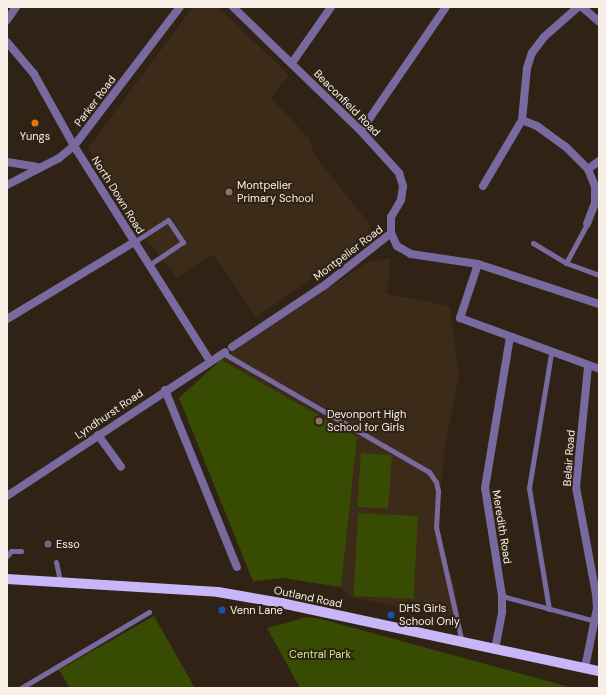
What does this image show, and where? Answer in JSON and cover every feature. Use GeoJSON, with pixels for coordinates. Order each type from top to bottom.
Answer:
{"type":"FeatureCollection","features":[{"type":"Feature","properties":{"kind":"main road","name":"Outland Road"},"geometry":{"type":"LineString","coordinates":[[7,579],[60,581],[218,592],[599,671]]}},
{"type":"Feature","properties":{"kind":"street"},"geometry":{"type":"LineString","coordinates":[[7,20],[16,7]]}},
{"type":"Feature","properties":{"kind":"street","name":"Parker Road"},"geometry":{"type":"LineString","coordinates":[[7,185],[37,167],[59,158],[74,146],[180,7]]}},
{"type":"Feature","properties":{"kind":"street","name":"Beaconfield Road"},"geometry":{"type":"LineString","coordinates":[[233,7],[361,131],[399,173],[403,186],[401,200],[391,217],[391,233]]}},
{"type":"Feature","properties":{"kind":"street"},"geometry":{"type":"LineString","coordinates":[[292,63],[331,7]]}},
{"type":"Feature","properties":{"kind":"street"},"geometry":{"type":"LineString","coordinates":[[361,131],[446,7]]}},
{"type":"Feature","properties":{"kind":"street"},"geometry":{"type":"LineString","coordinates":[[483,186],[522,120],[526,68],[532,52],[544,37],[578,7]]}},
{"type":"Feature","properties":{"kind":"street"},"geometry":{"type":"LineString","coordinates":[[582,7],[599,22]]}},
{"type":"Feature","properties":{"kind":"street","name":"North Down Road"},"geometry":{"type":"LineString","coordinates":[[9,46],[34,74],[74,146],[210,361]]}},
{"type":"Feature","properties":{"kind":"street"},"geometry":{"type":"LineString","coordinates":[[522,120],[537,126],[566,147],[588,169],[595,186],[595,203],[587,224]]}},
{"type":"Feature","properties":{"kind":"street"},"geometry":{"type":"LineString","coordinates":[[588,169],[599,161]]}},
{"type":"Feature","properties":{"kind":"street"},"geometry":{"type":"LineString","coordinates":[[7,162],[37,167]]}},
{"type":"Feature","properties":{"kind":"street","name":"Montpelier Road"},"geometry":{"type":"LineString","coordinates":[[227,351],[325,285],[391,233],[397,246],[411,254],[478,264],[599,304]]}},
{"type":"Feature","properties":{"kind":"street"},"geometry":{"type":"LineString","coordinates":[[7,319],[134,242]]}},
{"type":"Feature","properties":{"kind":"street"},"geometry":{"type":"LineString","coordinates":[[478,264],[460,318],[588,367],[599,369]]}},
{"type":"Feature","properties":{"kind":"street","name":"Meredith Road"},"geometry":{"type":"LineString","coordinates":[[495,649],[502,612],[502,596],[485,488],[510,337]]}},
{"type":"Feature","properties":{"kind":"street","name":"Lyndhurst Road"},"geometry":{"type":"LineString","coordinates":[[7,496],[98,434],[227,351]]}},
{"type":"Feature","properties":{"kind":"street","name":"Belair Road"},"geometry":{"type":"LineString","coordinates":[[585,668],[597,621],[596,594],[576,487],[588,367]]}},
{"type":"Feature","properties":{"kind":"street"},"geometry":{"type":"LineString","coordinates":[[165,390],[237,567]]}},
{"type":"Feature","properties":{"kind":"street"},"geometry":{"type":"LineString","coordinates":[[98,434],[121,467]]}},
{"type":"Feature","properties":{"kind":"lane"},"geometry":{"type":"LineString","coordinates":[[134,242],[168,220],[183,242],[149,265]]}},
{"type":"Feature","properties":{"kind":"lane"},"geometry":{"type":"LineString","coordinates":[[566,263],[587,224]]}},
{"type":"Feature","properties":{"kind":"lane"},"geometry":{"type":"LineString","coordinates":[[533,243],[566,263],[599,275]]}},
{"type":"Feature","properties":{"kind":"lane"},"geometry":{"type":"LineString","coordinates":[[227,351],[429,472],[436,482],[438,491],[436,527],[462,642]]}},
{"type":"Feature","properties":{"kind":"lane"},"geometry":{"type":"LineString","coordinates":[[548,608],[529,488],[551,353]]}},
{"type":"Feature","properties":{"kind":"lane"},"geometry":{"type":"LineString","coordinates":[[7,556],[11,551],[21,551]]}},
{"type":"Feature","properties":{"kind":"lane"},"geometry":{"type":"LineString","coordinates":[[56,562],[60,581]]}},
{"type":"Feature","properties":{"kind":"lane"},"geometry":{"type":"LineString","coordinates":[[502,596],[597,621]]}},
{"type":"Feature","properties":{"kind":"lane"},"geometry":{"type":"LineString","coordinates":[[21,688],[149,612]]}},
{"type":"Feature","properties":{"kind":"shaded area","name":"Montpelier Primary School"},"geometry":{"type":"Polygon","coordinates":[[[193,7],[218,7],[289,75],[271,98],[310,140],[315,156],[371,226],[366,235],[343,257],[256,317],[213,254],[177,278],[152,245],[149,246],[88,148],[193,7]]]}},
{"type":"Feature","properties":{"kind":"shaded area","name":"Devonport High School for Girls"},"geometry":{"type":"Polygon","coordinates":[[[391,258],[387,294],[450,306],[459,375],[445,445],[438,520],[446,563],[455,587],[460,620],[351,597],[340,587],[284,578],[253,581],[179,398],[221,360],[366,263],[391,258]]]}},
{"type":"Feature","properties":{"kind":"green space"},"geometry":{"type":"Polygon","coordinates":[[[221,360],[357,437],[341,587],[284,578],[253,581],[179,398],[221,360]]]}},
{"type":"Feature","properties":{"kind":"green space"},"geometry":{"type":"Polygon","coordinates":[[[361,453],[392,455],[388,509],[357,507],[361,453]]]}},
{"type":"Feature","properties":{"kind":"green space"},"geometry":{"type":"Polygon","coordinates":[[[358,513],[418,516],[414,599],[354,596],[358,513]]]}},
{"type":"Feature","properties":{"kind":"green space"},"geometry":{"type":"Polygon","coordinates":[[[154,616],[195,688],[70,688],[59,670],[154,616]]]}},
{"type":"Feature","properties":{"kind":"green space","name":"Central Park"},"geometry":{"type":"Polygon","coordinates":[[[307,617],[321,619],[573,688],[300,688],[267,628],[307,617]]]}},
{"type":"Feature","properties":{"kind":"place","name":"Yungs"},"geometry":{"type":"Point","coordinates":[35,123]}},
{"type":"Feature","properties":{"kind":"place","name":"Montpelier Primary School"},"geometry":{"type":"Point","coordinates":[229,192]}},
{"type":"Feature","properties":{"kind":"place","name":"Devonport High School for Girls"},"geometry":{"type":"Point","coordinates":[319,421]}},
{"type":"Feature","properties":{"kind":"place","name":"Esso"},"geometry":{"type":"Point","coordinates":[48,544]}},
{"type":"Feature","properties":{"kind":"place","name":"Venn Lane"},"geometry":{"type":"Point","coordinates":[222,610]}},
{"type":"Feature","properties":{"kind":"place","name":"DHS Girls School Only"},"geometry":{"type":"Point","coordinates":[391,615]}}]}
